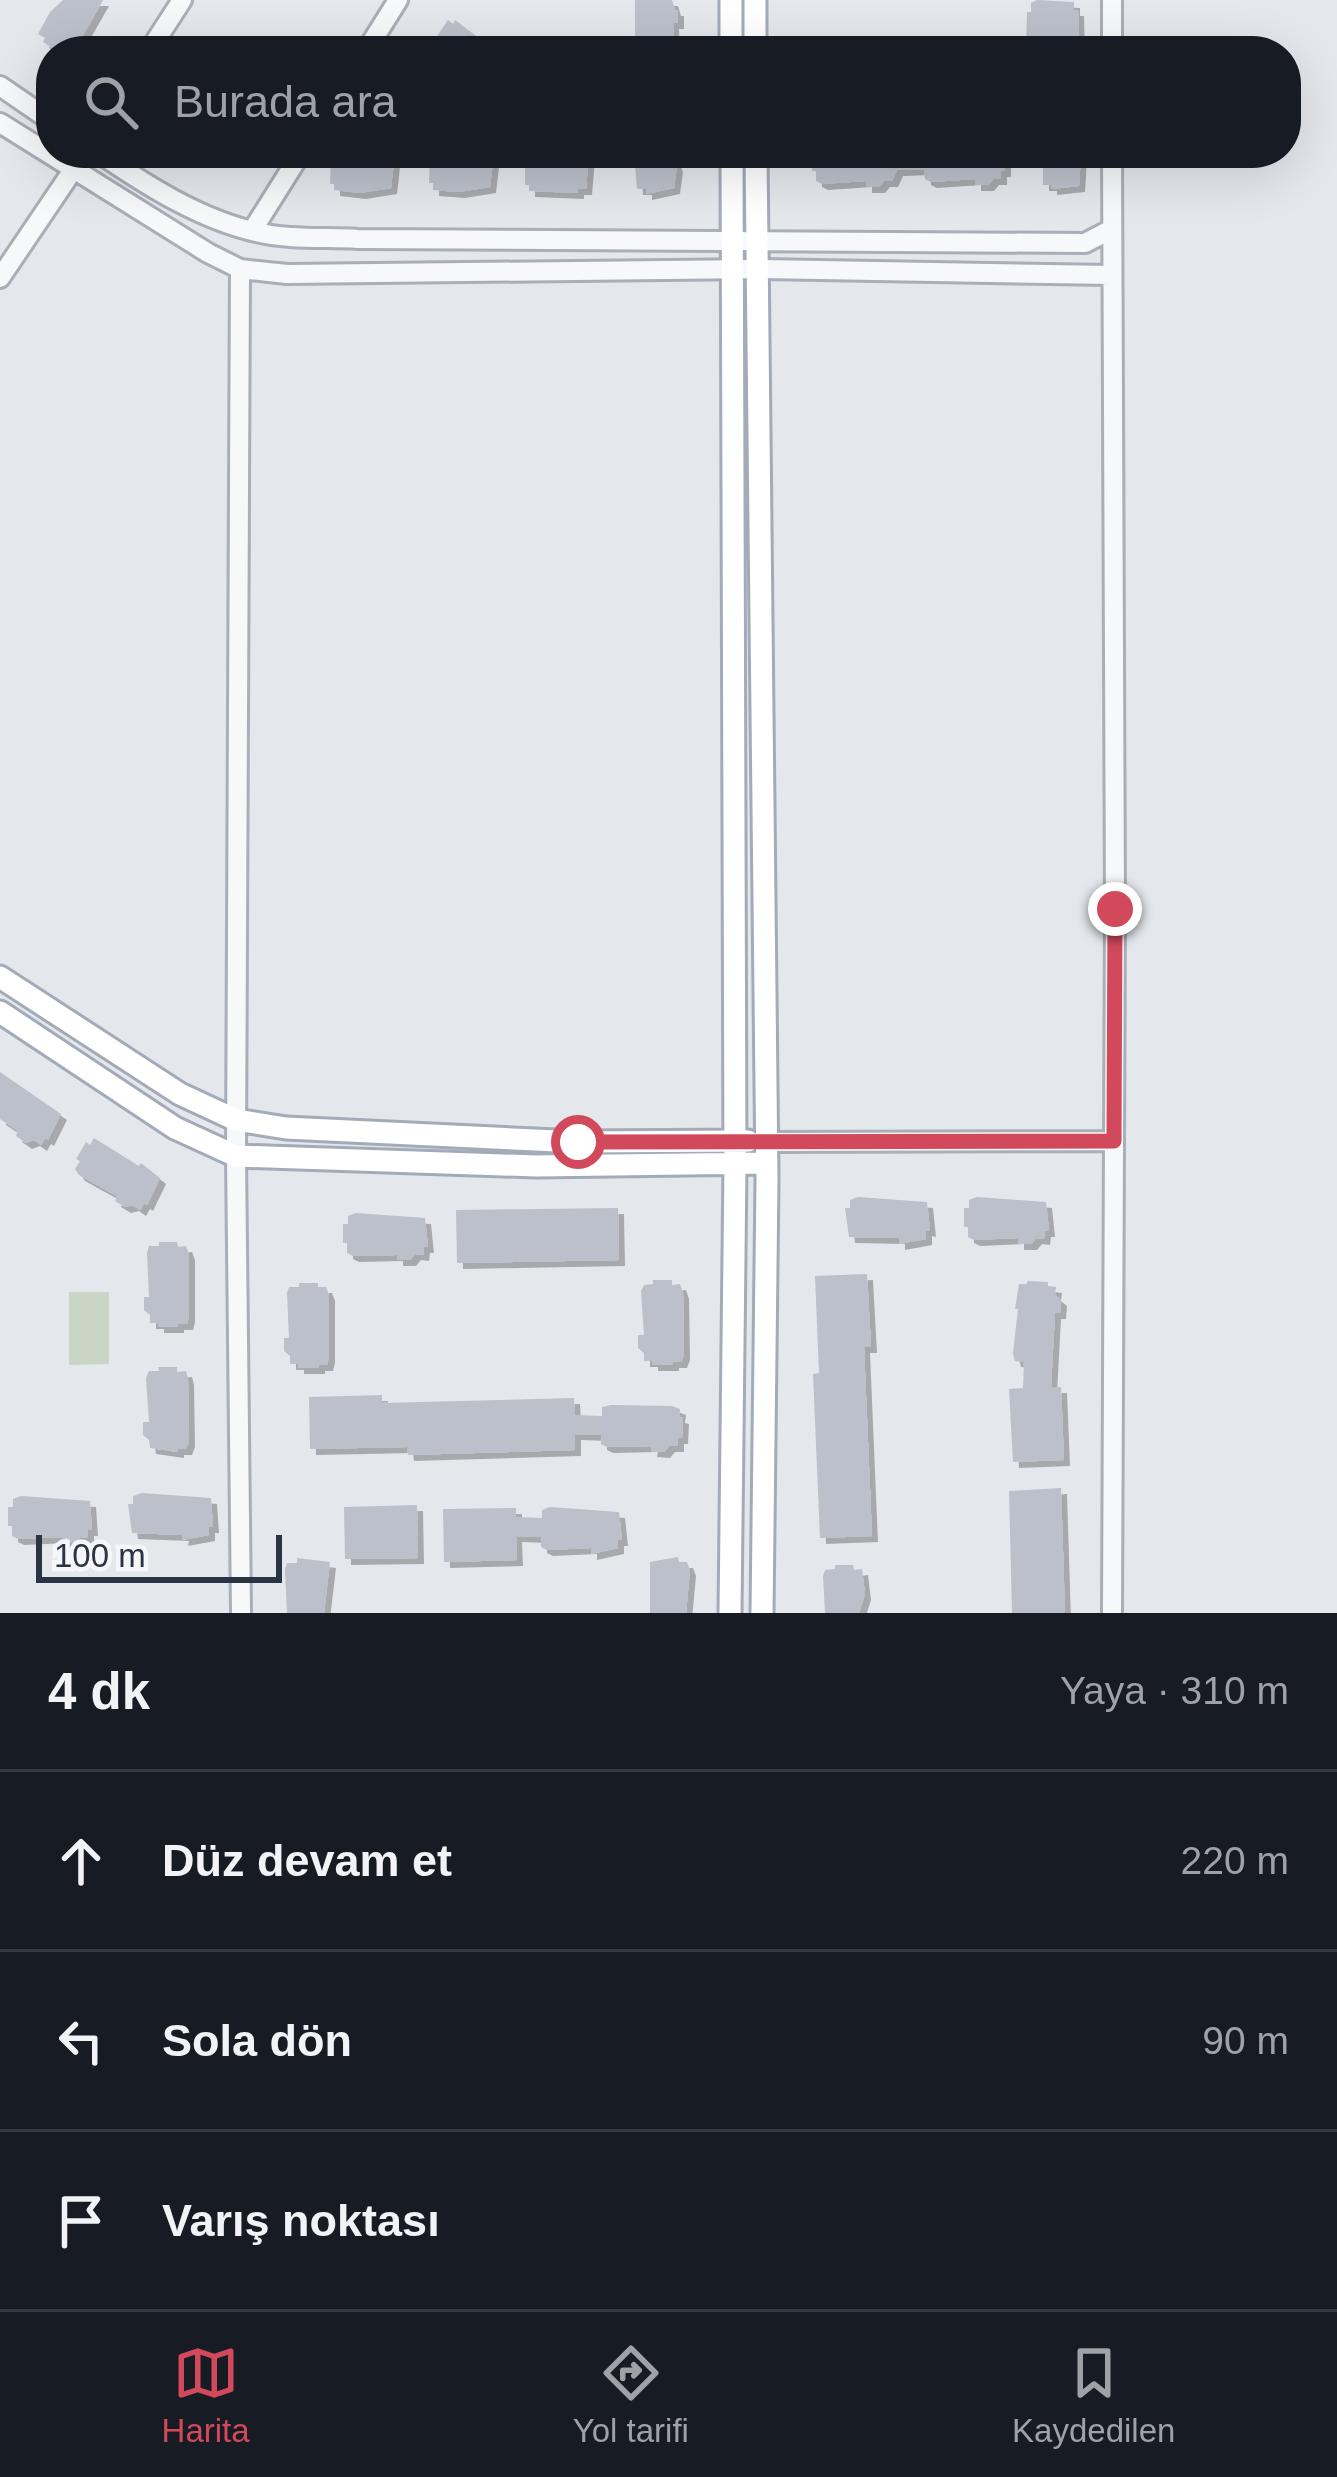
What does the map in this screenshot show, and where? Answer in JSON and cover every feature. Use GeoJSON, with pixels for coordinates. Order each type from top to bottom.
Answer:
{"type":"FeatureCollection","features":[{"type":"Feature","properties":{"kind":"main road"},"geometry":{"type":"LineString","coordinates":[[731,0],[731,36]]}},
{"type":"Feature","properties":{"kind":"main road"},"geometry":{"type":"LineString","coordinates":[[755,0],[755,36]]}},
{"type":"Feature","properties":{"kind":"main road"},"geometry":{"type":"LineString","coordinates":[[734,168],[744,240],[756,268],[767,1152],[762,1613]]}},
{"type":"Feature","properties":{"kind":"main road"},"geometry":{"type":"LineString","coordinates":[[730,1613],[733,270],[744,240],[753,168]]}},
{"type":"Feature","properties":{"kind":"main road"},"geometry":{"type":"LineString","coordinates":[[0,976],[180,1094],[236,1120],[286,1128],[578,1142],[734,1141],[767,1152]]}},
{"type":"Feature","properties":{"kind":"main road"},"geometry":{"type":"LineString","coordinates":[[0,1012],[175,1127],[236,1156],[536,1166],[734,1165],[767,1152]]}},
{"type":"Feature","properties":{"kind":"street"},"geometry":{"type":"LineString","coordinates":[[159,36],[182,0]]}},
{"type":"Feature","properties":{"kind":"street"},"geometry":{"type":"LineString","coordinates":[[375,36],[398,0]]}},
{"type":"Feature","properties":{"kind":"street"},"geometry":{"type":"LineString","coordinates":[[1112,0],[1112,36]]}},
{"type":"Feature","properties":{"kind":"street"},"geometry":{"type":"LineString","coordinates":[[0,86],[36,111]]}},
{"type":"Feature","properties":{"kind":"street"},"geometry":{"type":"LineString","coordinates":[[0,123],[36,146]]}},
{"type":"Feature","properties":{"kind":"street"},"geometry":{"type":"LineString","coordinates":[[70,168],[208,253],[240,268],[287,274],[756,268],[1112,275]]}},
{"type":"Feature","properties":{"kind":"street"},"geometry":{"type":"LineString","coordinates":[[121,168],[220,222],[252,231],[358,239],[1085,243],[1112,229]]}},
{"type":"Feature","properties":{"kind":"street"},"geometry":{"type":"LineString","coordinates":[[252,231],[292,168]]}},
{"type":"Feature","properties":{"kind":"street"},"geometry":{"type":"LineString","coordinates":[[1112,168],[1112,1613]]}},
{"type":"Feature","properties":{"kind":"street"},"geometry":{"type":"LineString","coordinates":[[0,278],[73,170]]}},
{"type":"Feature","properties":{"kind":"street"},"geometry":{"type":"LineString","coordinates":[[240,268],[236,1156],[241,1613]]}},
{"type":"Feature","properties":{"kind":"street"},"geometry":{"type":"LineString","coordinates":[[767,1152],[1114,1141]]}},
{"type":"Feature","properties":{"kind":"green space"},"geometry":{"type":"Polygon","coordinates":[[[69,1292],[109,1292],[109,1364],[69,1365],[69,1292]]]}},
{"type":"Feature","properties":{"kind":"building"},"geometry":{"type":"Polygon","coordinates":[[[63,0],[103,0],[83,36],[38,34],[63,0]]]}},
{"type":"Feature","properties":{"kind":"building"},"geometry":{"type":"Polygon","coordinates":[[[635,0],[672,0],[678,10],[673,36],[635,36],[635,0]]]}},
{"type":"Feature","properties":{"kind":"building"},"geometry":{"type":"Polygon","coordinates":[[[1074,2],[1079,36],[1026,36],[1031,3],[1074,2]]]}},
{"type":"Feature","properties":{"kind":"building"},"geometry":{"type":"Polygon","coordinates":[[[448,20],[453,24],[455,20],[476,36],[437,36],[448,20]]]}},
{"type":"Feature","properties":{"kind":"building"},"geometry":{"type":"Polygon","coordinates":[[[331,168],[393,168],[391,188],[360,193],[334,190],[331,168]]]}},
{"type":"Feature","properties":{"kind":"building"},"geometry":{"type":"Polygon","coordinates":[[[430,168],[492,168],[490,187],[459,192],[433,190],[430,168]]]}},
{"type":"Feature","properties":{"kind":"building"},"geometry":{"type":"Polygon","coordinates":[[[525,168],[588,168],[586,189],[578,193],[529,191],[525,168]]]}},
{"type":"Feature","properties":{"kind":"building"},"geometry":{"type":"Polygon","coordinates":[[[635,168],[677,168],[674,188],[646,194],[646,189],[637,189],[635,168]]]}},
{"type":"Feature","properties":{"kind":"building"},"geometry":{"type":"Polygon","coordinates":[[[812,168],[1005,168],[1001,179],[988,185],[975,185],[975,179],[931,182],[925,179],[924,169],[897,170],[892,181],[879,187],[866,187],[866,181],[822,184],[812,168]]]}},
{"type":"Feature","properties":{"kind":"building"},"geometry":{"type":"Polygon","coordinates":[[[1043,168],[1080,168],[1079,186],[1051,189],[1043,185],[1043,168]]]}},
{"type":"Feature","properties":{"kind":"building"},"geometry":{"type":"Polygon","coordinates":[[[0,1072],[61,1114],[41,1145],[34,1140],[26,1143],[0,1119],[0,1072]]]}},
{"type":"Feature","properties":{"kind":"building"},"geometry":{"type":"Polygon","coordinates":[[[94,1138],[160,1178],[140,1210],[115,1201],[117,1196],[75,1169],[86,1142],[90,1145],[94,1138]]]}},
{"type":"Feature","properties":{"kind":"building"},"geometry":{"type":"Polygon","coordinates":[[[858,1197],[927,1202],[930,1231],[926,1230],[926,1239],[899,1244],[899,1238],[849,1237],[845,1208],[858,1197]]]}},
{"type":"Feature","properties":{"kind":"building"},"geometry":{"type":"Polygon","coordinates":[[[977,1197],[1046,1202],[1049,1231],[1031,1244],[1018,1244],[1018,1238],[974,1240],[964,1227],[964,1208],[977,1197]]]}},
{"type":"Feature","properties":{"kind":"building"},"geometry":{"type":"Polygon","coordinates":[[[618,1208],[619,1260],[457,1263],[456,1210],[618,1208]]]}},
{"type":"Feature","properties":{"kind":"building"},"geometry":{"type":"Polygon","coordinates":[[[356,1213],[425,1218],[428,1247],[410,1260],[397,1260],[397,1255],[353,1256],[343,1243],[343,1224],[356,1213]]]}},
{"type":"Feature","properties":{"kind":"building"},"geometry":{"type":"Polygon","coordinates":[[[159,1242],[177,1242],[189,1254],[189,1316],[187,1324],[178,1327],[150,1323],[144,1310],[144,1297],[149,1297],[147,1253],[149,1246],[159,1246],[159,1242]]]}},
{"type":"Feature","properties":{"kind":"building"},"geometry":{"type":"Polygon","coordinates":[[[867,1274],[871,1347],[864,1347],[872,1536],[820,1538],[813,1374],[819,1373],[815,1276],[867,1274]]]}},
{"type":"Feature","properties":{"kind":"building"},"geometry":{"type":"Polygon","coordinates":[[[653,1280],[672,1280],[683,1293],[684,1354],[673,1365],[652,1365],[644,1361],[638,1348],[638,1335],[644,1335],[641,1291],[653,1280]]]}},
{"type":"Feature","properties":{"kind":"building"},"geometry":{"type":"Polygon","coordinates":[[[1048,1282],[1061,1300],[1060,1313],[1055,1313],[1051,1387],[1061,1387],[1064,1460],[1013,1462],[1009,1389],[1023,1388],[1024,1362],[1015,1361],[1013,1353],[1015,1309],[1019,1284],[1048,1282]]]}},
{"type":"Feature","properties":{"kind":"building"},"geometry":{"type":"Polygon","coordinates":[[[299,1283],[318,1283],[329,1295],[329,1357],[327,1365],[319,1368],[298,1368],[290,1364],[284,1351],[284,1338],[289,1338],[287,1293],[299,1283]]]}},
{"type":"Feature","properties":{"kind":"building"},"geometry":{"type":"Polygon","coordinates":[[[158,1367],[177,1367],[177,1372],[186,1371],[188,1379],[189,1441],[178,1452],[150,1448],[143,1435],[143,1422],[149,1422],[146,1378],[149,1371],[159,1371],[158,1367]]]}},
{"type":"Feature","properties":{"kind":"building"},"geometry":{"type":"Polygon","coordinates":[[[382,1395],[382,1403],[574,1398],[575,1415],[602,1416],[602,1407],[611,1405],[672,1406],[680,1409],[683,1418],[682,1438],[678,1446],[664,1452],[651,1451],[652,1446],[607,1447],[601,1444],[601,1435],[575,1434],[575,1450],[408,1455],[407,1447],[310,1449],[309,1397],[382,1395]]]}},
{"type":"Feature","properties":{"kind":"building"},"geometry":{"type":"Polygon","coordinates":[[[1061,1488],[1065,1613],[1012,1613],[1009,1491],[1061,1488]]]}},
{"type":"Feature","properties":{"kind":"building"},"geometry":{"type":"Polygon","coordinates":[[[142,1493],[211,1498],[209,1535],[182,1540],[183,1535],[132,1533],[128,1504],[142,1493]]]}},
{"type":"Feature","properties":{"kind":"building"},"geometry":{"type":"Polygon","coordinates":[[[21,1496],[90,1501],[88,1538],[62,1543],[62,1537],[12,1536],[8,1507],[21,1496]]]}},
{"type":"Feature","properties":{"kind":"building"},"geometry":{"type":"Polygon","coordinates":[[[417,1505],[418,1558],[345,1559],[344,1507],[417,1505]]]}},
{"type":"Feature","properties":{"kind":"building"},"geometry":{"type":"Polygon","coordinates":[[[516,1508],[516,1517],[542,1518],[542,1510],[619,1512],[622,1540],[618,1548],[591,1554],[591,1548],[547,1550],[541,1547],[541,1537],[516,1536],[517,1560],[444,1562],[443,1509],[516,1508]]]}},
{"type":"Feature","properties":{"kind":"building"},"geometry":{"type":"Polygon","coordinates":[[[678,1557],[690,1570],[686,1613],[650,1613],[650,1562],[678,1557]]]}},
{"type":"Feature","properties":{"kind":"building"},"geometry":{"type":"Polygon","coordinates":[[[297,1558],[330,1562],[324,1613],[287,1613],[285,1569],[287,1563],[297,1563],[297,1558]]]}},
{"type":"Feature","properties":{"kind":"building"},"geometry":{"type":"Polygon","coordinates":[[[835,1565],[862,1569],[865,1594],[859,1613],[825,1613],[823,1576],[835,1565]]]}},
{"type":"Feature","properties":{"kind":"route"},"geometry":{"type":"LineString","coordinates":[[578,1142],[1114,1141],[1115,909]]}}]}
